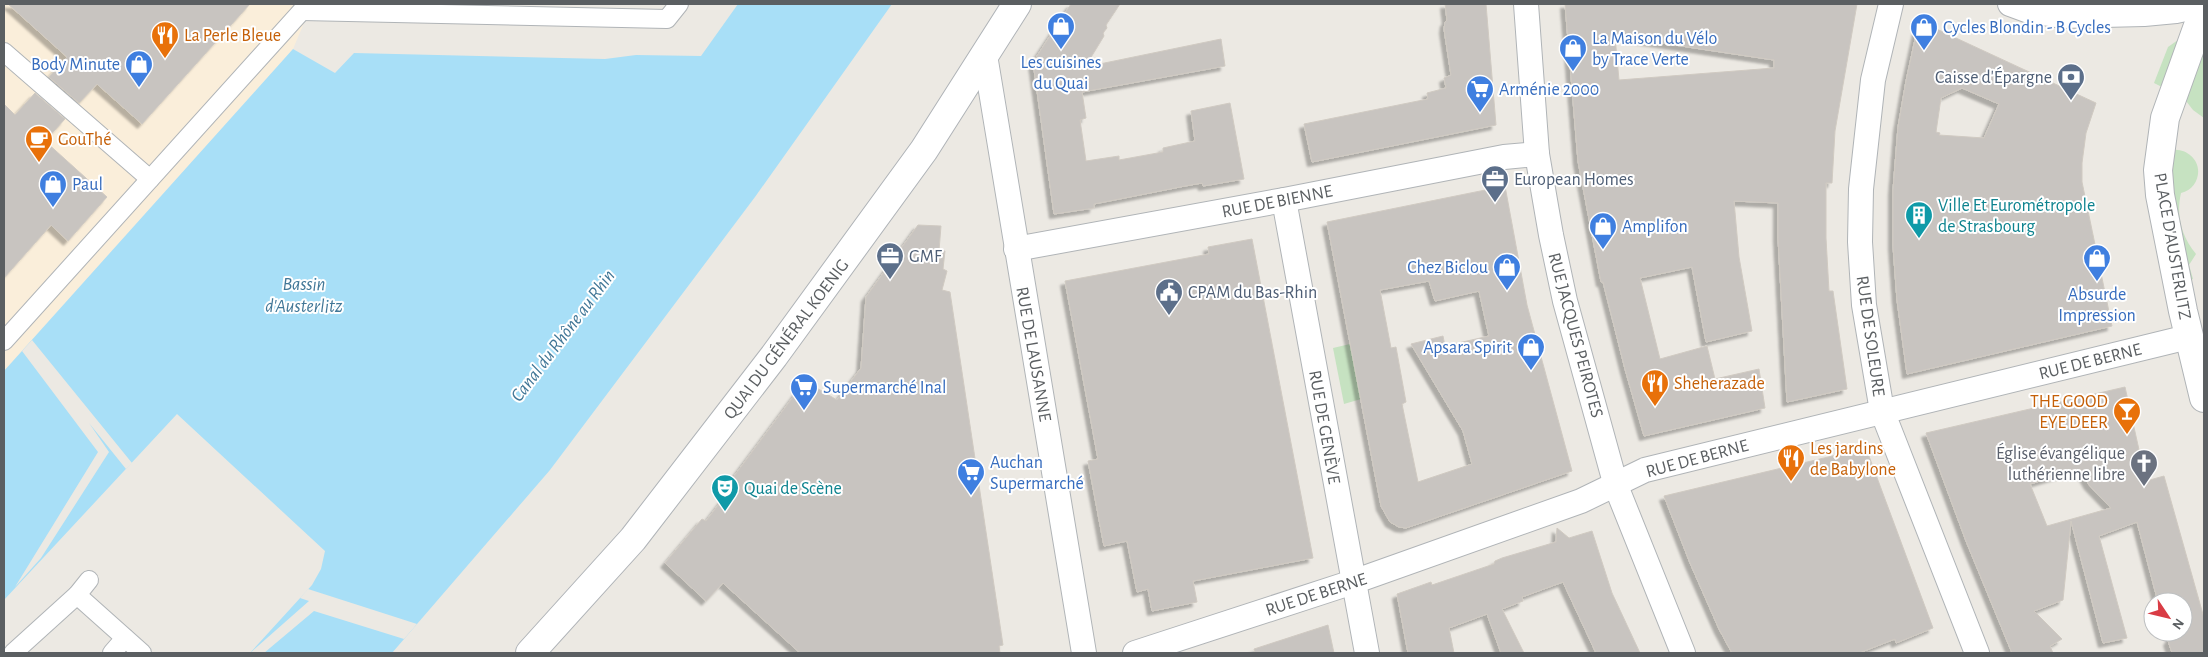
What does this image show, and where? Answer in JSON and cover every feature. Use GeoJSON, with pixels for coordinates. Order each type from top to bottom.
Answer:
{"type":"FeatureCollection","features":[{"type":"Feature","properties":{"kind":"main road","name":"QUAI DU GÉNÉRAL KOENIG"},"geometry":{"type":"LineString","coordinates":[[530,653],[633,538],[712,438],[839,269],[916,162],[1016,4]]}},
{"type":"Feature","properties":{"kind":"main road","name":"PLACE D'AUSTERLITZ"},"geometry":{"type":"LineString","coordinates":[[2204,7],[2165,118],[2158,170],[2160,195],[2188,337],[2204,398]]}},
{"type":"Feature","properties":{"kind":"street"},"geometry":{"type":"LineString","coordinates":[[4,341],[305,8],[667,19],[679,4]]}},
{"type":"Feature","properties":{"kind":"street","name":"RUE JACQUES PEIROTES"},"geometry":{"type":"LineString","coordinates":[[1526,4],[1537,154],[1565,301],[1616,486],[1683,653]]}},
{"type":"Feature","properties":{"kind":"street","name":"RUE DE SOLEURE"},"geometry":{"type":"LineString","coordinates":[[1891,4],[1873,80],[1860,198],[1860,242],[1864,305],[1882,411],[1977,653]]}},
{"type":"Feature","properties":{"kind":"street"},"geometry":{"type":"LineString","coordinates":[[2010,4],[2029,10],[2062,16],[2144,14],[2204,7]]}},
{"type":"Feature","properties":{"kind":"street"},"geometry":{"type":"LineString","coordinates":[[4,52],[150,179]]}},
{"type":"Feature","properties":{"kind":"street","name":"RUE DE LAUSANNE"},"geometry":{"type":"LineString","coordinates":[[985,55],[1084,653]]}},
{"type":"Feature","properties":{"kind":"street","name":"RUE DE BIENNE"},"geometry":{"type":"LineString","coordinates":[[1016,249],[1504,157],[1537,154]]}},
{"type":"Feature","properties":{"kind":"street","name":"RUE DE GENÈVE"},"geometry":{"type":"LineString","coordinates":[[1284,200],[1367,653]]}},
{"type":"Feature","properties":{"kind":"street","name":"RUE DE BERNE"},"geometry":{"type":"LineString","coordinates":[[1135,653],[1353,582],[1581,502],[1645,470],[2188,337]]}},
{"type":"Feature","properties":{"kind":"street"},"geometry":{"type":"LineString","coordinates":[[13,653],[77,595],[89,580]]}},
{"type":"Feature","properties":{"kind":"street"},"geometry":{"type":"LineString","coordinates":[[77,595],[142,653]]}},
{"type":"Feature","properties":{"kind":"street"},"geometry":{"type":"LineString","coordinates":[[112,653],[125,638]]}},
{"type":"Feature","properties":{"kind":"shaded area"},"geometry":{"type":"Polygon","coordinates":[[[4,4],[312,4],[293,49],[4,371],[4,4]]]}},
{"type":"Feature","properties":{"kind":"green space"},"geometry":{"type":"Polygon","coordinates":[[[2204,9],[2204,118],[2193,110],[2183,97],[2204,9]]]}},
{"type":"Feature","properties":{"kind":"green space"},"geometry":{"type":"Polygon","coordinates":[[[2178,40],[2164,88],[2154,83],[2168,47],[2178,40]]]}},
{"type":"Feature","properties":{"kind":"green space"},"geometry":{"type":"Polygon","coordinates":[[[2172,149],[2182,151],[2193,157],[2198,169],[2196,181],[2187,191],[2181,193],[2179,209],[2183,233],[2196,254],[2189,265],[2193,279],[2189,280],[2160,195],[2172,149]]]}},
{"type":"Feature","properties":{"kind":"green space"},"geometry":{"type":"Polygon","coordinates":[[[1350,344],[1361,399],[1344,404],[1333,348],[1350,344]]]}},
{"type":"Feature","properties":{"kind":"water","name":"Bassin d'Austerlitz"},"geometry":{"type":"Polygon","coordinates":[[[738,4],[892,4],[755,197],[550,470],[392,653],[250,653],[312,585],[321,569],[325,551],[177,414],[4,600],[4,371],[293,49],[335,73],[354,53],[605,59],[636,55],[701,56],[738,4]]]}},
{"type":"Feature","properties":{"kind":"pier"},"geometry":{"type":"Polygon","coordinates":[[[32,340],[132,463],[126,469],[89,423],[109,452],[41,558],[15,587],[98,452],[22,351],[32,340]]]}},
{"type":"Feature","properties":{"kind":"pier"},"geometry":{"type":"Polygon","coordinates":[[[308,589],[417,624],[404,639],[314,611],[264,653],[250,653],[309,601],[300,598],[308,589]]]}},
{"type":"Feature","properties":{"kind":"building"},"geometry":{"type":"Polygon","coordinates":[[[8,4],[250,4],[142,124],[97,84],[79,103],[49,77],[67,57],[8,4]]]}},
{"type":"Feature","properties":{"kind":"building"},"geometry":{"type":"Polygon","coordinates":[[[1071,4],[1120,4],[1106,25],[1107,28],[1103,33],[1104,36],[1085,67],[1221,39],[1225,66],[1082,92],[1086,118],[1080,120],[1086,161],[1119,156],[1119,160],[1163,152],[1163,148],[1195,141],[1191,111],[1230,103],[1244,179],[1203,186],[1202,183],[1185,186],[1094,204],[1094,208],[1054,214],[1033,62],[1071,4]]]}},
{"type":"Feature","properties":{"kind":"building"},"geometry":{"type":"Polygon","coordinates":[[[1445,4],[1486,4],[1496,125],[1312,162],[1304,124],[1428,99],[1427,93],[1446,88],[1444,78],[1451,75],[1444,29],[1447,20],[1445,4]]]}},
{"type":"Feature","properties":{"kind":"building"},"geometry":{"type":"Polygon","coordinates":[[[1565,4],[1857,4],[1835,131],[1832,183],[1826,183],[1826,238],[1829,291],[1833,291],[1847,389],[1787,402],[1778,238],[1778,203],[1734,201],[1739,257],[1752,331],[1706,342],[1692,267],[1640,278],[1660,359],[1707,346],[1715,379],[1759,369],[1765,408],[1644,436],[1603,282],[1601,282],[1578,161],[1565,4]],[[1615,36],[1619,80],[1774,68],[1774,60],[1615,36]]]}},
{"type":"Feature","properties":{"kind":"building"},"geometry":{"type":"Polygon","coordinates":[[[1928,25],[2096,103],[2086,133],[2082,163],[2082,182],[2112,326],[1907,374],[1897,300],[1893,246],[1893,190],[1898,127],[1917,30],[1928,25]],[[1962,88],[1941,98],[1936,132],[1940,133],[1939,135],[1984,138],[1999,104],[1962,88]]]}},
{"type":"Feature","properties":{"kind":"building"},"geometry":{"type":"Polygon","coordinates":[[[35,93],[65,119],[45,141],[107,197],[68,241],[51,225],[4,278],[4,104],[15,115],[35,93]]]}},
{"type":"Feature","properties":{"kind":"building"},"geometry":{"type":"Polygon","coordinates":[[[1505,186],[1527,305],[1572,471],[1406,528],[1399,527],[1390,522],[1381,506],[1327,222],[1505,186]],[[1429,281],[1380,290],[1391,348],[1396,347],[1406,402],[1402,404],[1418,482],[1472,464],[1463,431],[1411,344],[1443,336],[1445,346],[1489,336],[1479,291],[1435,301],[1429,281]]]}},
{"type":"Feature","properties":{"kind":"building"},"geometry":{"type":"Polygon","coordinates":[[[918,225],[941,226],[939,251],[945,251],[943,269],[947,271],[942,290],[950,292],[1003,645],[999,646],[1000,653],[800,653],[723,583],[706,601],[665,563],[702,519],[706,521],[726,495],[723,491],[805,381],[837,400],[861,368],[866,297],[918,225]]]}},
{"type":"Feature","properties":{"kind":"building"},"geometry":{"type":"Polygon","coordinates":[[[1252,239],[1313,558],[1193,581],[1197,602],[1152,611],[1148,589],[1137,592],[1127,541],[1104,546],[1088,461],[1098,459],[1065,281],[1209,254],[1208,247],[1252,239]]]}},
{"type":"Feature","properties":{"kind":"building"},"geometry":{"type":"Polygon","coordinates":[[[2125,387],[2146,481],[2164,476],[2204,618],[2204,653],[2172,653],[2168,642],[2193,642],[2193,592],[2155,592],[2137,522],[2099,536],[2127,638],[2103,643],[2071,521],[2063,600],[2034,611],[2062,639],[2050,646],[2053,653],[2012,653],[1966,541],[1926,433],[2125,387]],[[2080,469],[2030,484],[2047,526],[2111,508],[2089,485],[2080,469]]]}},
{"type":"Feature","properties":{"kind":"building"},"geometry":{"type":"Polygon","coordinates":[[[1866,448],[1933,628],[1896,643],[1895,639],[1859,653],[1732,653],[1719,629],[1690,563],[1664,496],[1866,448]]]}},
{"type":"Feature","properties":{"kind":"building"},"geometry":{"type":"Polygon","coordinates":[[[1557,528],[1569,538],[1592,531],[1612,593],[1640,653],[1596,653],[1563,582],[1522,597],[1523,601],[1502,609],[1524,653],[1501,653],[1487,614],[1449,628],[1454,653],[1408,653],[1397,594],[1431,582],[1432,585],[1494,564],[1495,561],[1502,558],[1556,542],[1557,528]]]}},
{"type":"Feature","properties":{"kind":"building"},"geometry":{"type":"Polygon","coordinates":[[[1328,625],[1334,653],[1255,653],[1254,649],[1328,625]]]}},
{"type":"Feature","properties":{"kind":"place","name":"Les cuisines du Quai"},"geometry":{"type":"Point","coordinates":[1061,50]}},
{"type":"Feature","properties":{"kind":"place","name":"Cycles Blondin - B Cycles"},"geometry":{"type":"Point","coordinates":[1924,51]}},
{"type":"Feature","properties":{"kind":"place","name":"La Perle Bleue"},"geometry":{"type":"Point","coordinates":[165,59]}},
{"type":"Feature","properties":{"kind":"place","name":"La Maison du Vélo by Trace Verte"},"geometry":{"type":"Point","coordinates":[1573,72]}},
{"type":"Feature","properties":{"kind":"place","name":"Body Minute"},"geometry":{"type":"Point","coordinates":[139,88]}},
{"type":"Feature","properties":{"kind":"place","name":"Caisse d'Épargne"},"geometry":{"type":"Point","coordinates":[2071,101]}},
{"type":"Feature","properties":{"kind":"place","name":"Arménie 2000"},"geometry":{"type":"Point","coordinates":[1480,113]}},
{"type":"Feature","properties":{"kind":"place","name":"GouThé"},"geometry":{"type":"Point","coordinates":[39,163]}},
{"type":"Feature","properties":{"kind":"place","name":"European Homes"},"geometry":{"type":"Point","coordinates":[1495,203]}},
{"type":"Feature","properties":{"kind":"place","name":"Paul"},"geometry":{"type":"Point","coordinates":[53,208]}},
{"type":"Feature","properties":{"kind":"place","name":"Ville Et Eurométropole de Strasbourg"},"geometry":{"type":"Point","coordinates":[1919,239]}},
{"type":"Feature","properties":{"kind":"place","name":"Amplifon"},"geometry":{"type":"Point","coordinates":[1603,250]}},
{"type":"Feature","properties":{"kind":"place","name":"GMF"},"geometry":{"type":"Point","coordinates":[890,280]}},
{"type":"Feature","properties":{"kind":"place","name":"Absurde Impression"},"geometry":{"type":"Point","coordinates":[2097,282]}},
{"type":"Feature","properties":{"kind":"place","name":"Chez Biclou"},"geometry":{"type":"Point","coordinates":[1507,291]}},
{"type":"Feature","properties":{"kind":"place","name":"CPAM du Bas-Rhin"},"geometry":{"type":"Point","coordinates":[1169,316]}},
{"type":"Feature","properties":{"kind":"place","name":"Apsara Spirit"},"geometry":{"type":"Point","coordinates":[1531,371]}},
{"type":"Feature","properties":{"kind":"place","name":"Sheherazade"},"geometry":{"type":"Point","coordinates":[1655,407]}},
{"type":"Feature","properties":{"kind":"place","name":"Supermarché Inal"},"geometry":{"type":"Point","coordinates":[804,411]}},
{"type":"Feature","properties":{"kind":"place","name":"THE GOOD EYE DEER"},"geometry":{"type":"Point","coordinates":[2127,435]}},
{"type":"Feature","properties":{"kind":"place","name":"Les jardins de Babylone"},"geometry":{"type":"Point","coordinates":[1791,482]}},
{"type":"Feature","properties":{"kind":"place","name":"Église évangélique luthérienne libre"},"geometry":{"type":"Point","coordinates":[2144,487]}},
{"type":"Feature","properties":{"kind":"place","name":"Auchan Supermarché"},"geometry":{"type":"Point","coordinates":[971,496]}},
{"type":"Feature","properties":{"kind":"place","name":"Quai de Scène"},"geometry":{"type":"Point","coordinates":[725,512]}},
{"type":"Feature","properties":{"kind":"water label","name":"Canal du Rhône au Rhin"},"geometry":{"type":"Point","coordinates":[562,335]}}]}
